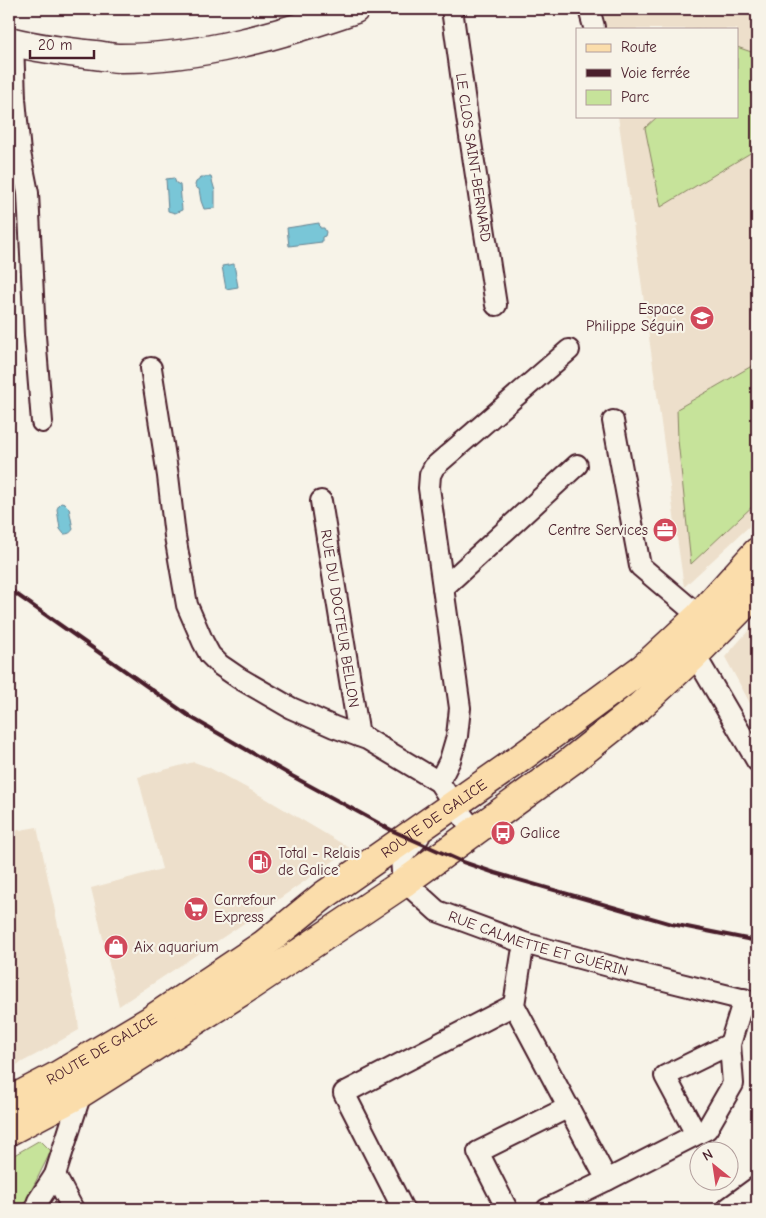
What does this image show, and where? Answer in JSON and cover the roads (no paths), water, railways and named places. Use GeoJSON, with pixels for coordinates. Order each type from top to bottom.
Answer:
{"type":"FeatureCollection","features":[{"type":"Feature","properties":{"kind":"main road","name":"ROUTE DE GALICE"},"geometry":{"type":"LineString","coordinates":[[9,1101],[70,1068],[151,1020],[263,946],[324,896],[488,782],[643,668],[699,616],[757,552]]}},
{"type":"Feature","properties":{"kind":"main road","name":"ROUTE DE GALICE"},"geometry":{"type":"LineString","coordinates":[[9,1131],[81,1094],[244,990],[406,882],[571,761],[639,707],[695,655],[757,592]]}},
{"type":"Feature","properties":{"kind":"street"},"geometry":{"type":"LineString","coordinates":[[42,422],[35,336],[28,192],[16,174],[20,153],[11,41],[64,52],[121,58],[170,55],[222,48],[315,23],[355,9]]}},
{"type":"Feature","properties":{"kind":"street","name":"LE CLOS SAINT-BERNARD"},"geometry":{"type":"LineString","coordinates":[[452,9],[496,305]]}},
{"type":"Feature","properties":{"kind":"street"},"geometry":{"type":"LineString","coordinates":[[475,832],[444,811],[439,782],[450,760],[457,736],[460,708],[429,488],[430,475],[434,467],[569,350]]}},
{"type":"Feature","properties":{"kind":"street"},"geometry":{"type":"LineString","coordinates":[[150,368],[168,476],[174,536],[187,605],[202,642],[210,655],[220,665],[239,678],[291,708],[367,739],[439,782]]}},
{"type":"Feature","properties":{"kind":"street"},"geometry":{"type":"LineString","coordinates":[[613,421],[640,566],[699,616]]}},
{"type":"Feature","properties":{"kind":"street"},"geometry":{"type":"LineString","coordinates":[[443,588],[576,465]]}},
{"type":"Feature","properties":{"kind":"street","name":"RUE DU DOCTEUR BELLON"},"geometry":{"type":"LineString","coordinates":[[321,501],[359,736]]}},
{"type":"Feature","properties":{"kind":"street"},"geometry":{"type":"LineString","coordinates":[[695,655],[757,761]]}},
{"type":"Feature","properties":{"kind":"street"},"geometry":{"type":"LineString","coordinates":[[406,882],[402,872],[401,857],[444,811]]}},
{"type":"Feature","properties":{"kind":"street","name":"RUE CALMETTE ET GUÉRIN"},"geometry":{"type":"LineString","coordinates":[[406,882],[437,911],[524,942],[620,969],[751,1001]]}},
{"type":"Feature","properties":{"kind":"street"},"geometry":{"type":"LineString","coordinates":[[522,954],[514,1005],[608,1180]]}},
{"type":"Feature","properties":{"kind":"street"},"geometry":{"type":"LineString","coordinates":[[547,1209],[707,1129],[733,1084],[730,1044],[751,1001]]}},
{"type":"Feature","properties":{"kind":"street"},"geometry":{"type":"LineString","coordinates":[[403,1209],[344,1093],[514,1005]]}},
{"type":"Feature","properties":{"kind":"street"},"geometry":{"type":"LineString","coordinates":[[696,1134],[665,1076],[730,1044]]}},
{"type":"Feature","properties":{"kind":"street"},"geometry":{"type":"LineString","coordinates":[[35,1209],[55,1175],[81,1094],[70,1068]]}},
{"type":"Feature","properties":{"kind":"street"},"geometry":{"type":"LineString","coordinates":[[507,1209],[478,1152],[569,1107]]}},
{"type":"Feature","properties":{"kind":"street"},"geometry":{"type":"LineString","coordinates":[[55,1175],[73,1209]]}},
{"type":"Feature","properties":{"kind":"street"},"geometry":{"type":"LineString","coordinates":[[727,1209],[757,1187]]}},
{"type":"Feature","properties":{"kind":"water"},"geometry":{"type":"Polygon","coordinates":[[[200,177],[211,177],[215,191],[215,208],[204,209],[199,189],[195,185],[200,177]]]}},
{"type":"Feature","properties":{"kind":"water"},"geometry":{"type":"Polygon","coordinates":[[[174,178],[176,183],[180,185],[182,210],[175,213],[168,211],[166,179],[174,178]]]}},
{"type":"Feature","properties":{"kind":"water"},"geometry":{"type":"Polygon","coordinates":[[[319,223],[320,228],[324,228],[326,232],[325,236],[322,237],[322,242],[289,246],[287,228],[319,223]]]}},
{"type":"Feature","properties":{"kind":"water"},"geometry":{"type":"Polygon","coordinates":[[[234,264],[238,287],[226,289],[222,266],[234,264]]]}},
{"type":"Feature","properties":{"kind":"water"},"geometry":{"type":"Polygon","coordinates":[[[61,503],[69,508],[73,529],[67,534],[64,534],[60,529],[57,509],[61,503]]]}},
{"type":"Feature","properties":{"kind":"railway"},"geometry":{"type":"LineString","coordinates":[[9,589],[192,718],[292,776],[393,831],[463,862],[495,873],[672,924],[757,941]]}},
{"type":"Feature","properties":{"kind":"place","name":"Espace Philippe Séguin"},"geometry":{"type":"Point","coordinates":[702,318]}},
{"type":"Feature","properties":{"kind":"place","name":"Centre Services"},"geometry":{"type":"Point","coordinates":[665,530]}},
{"type":"Feature","properties":{"kind":"place","name":"Galice"},"geometry":{"type":"Point","coordinates":[503,833]}},
{"type":"Feature","properties":{"kind":"place","name":"Total - Relais de Galice"},"geometry":{"type":"Point","coordinates":[260,862]}},
{"type":"Feature","properties":{"kind":"place","name":"Carrefour Express"},"geometry":{"type":"Point","coordinates":[196,909]}},
{"type":"Feature","properties":{"kind":"place","name":"Aix aquarium"},"geometry":{"type":"Point","coordinates":[116,947]}}]}
